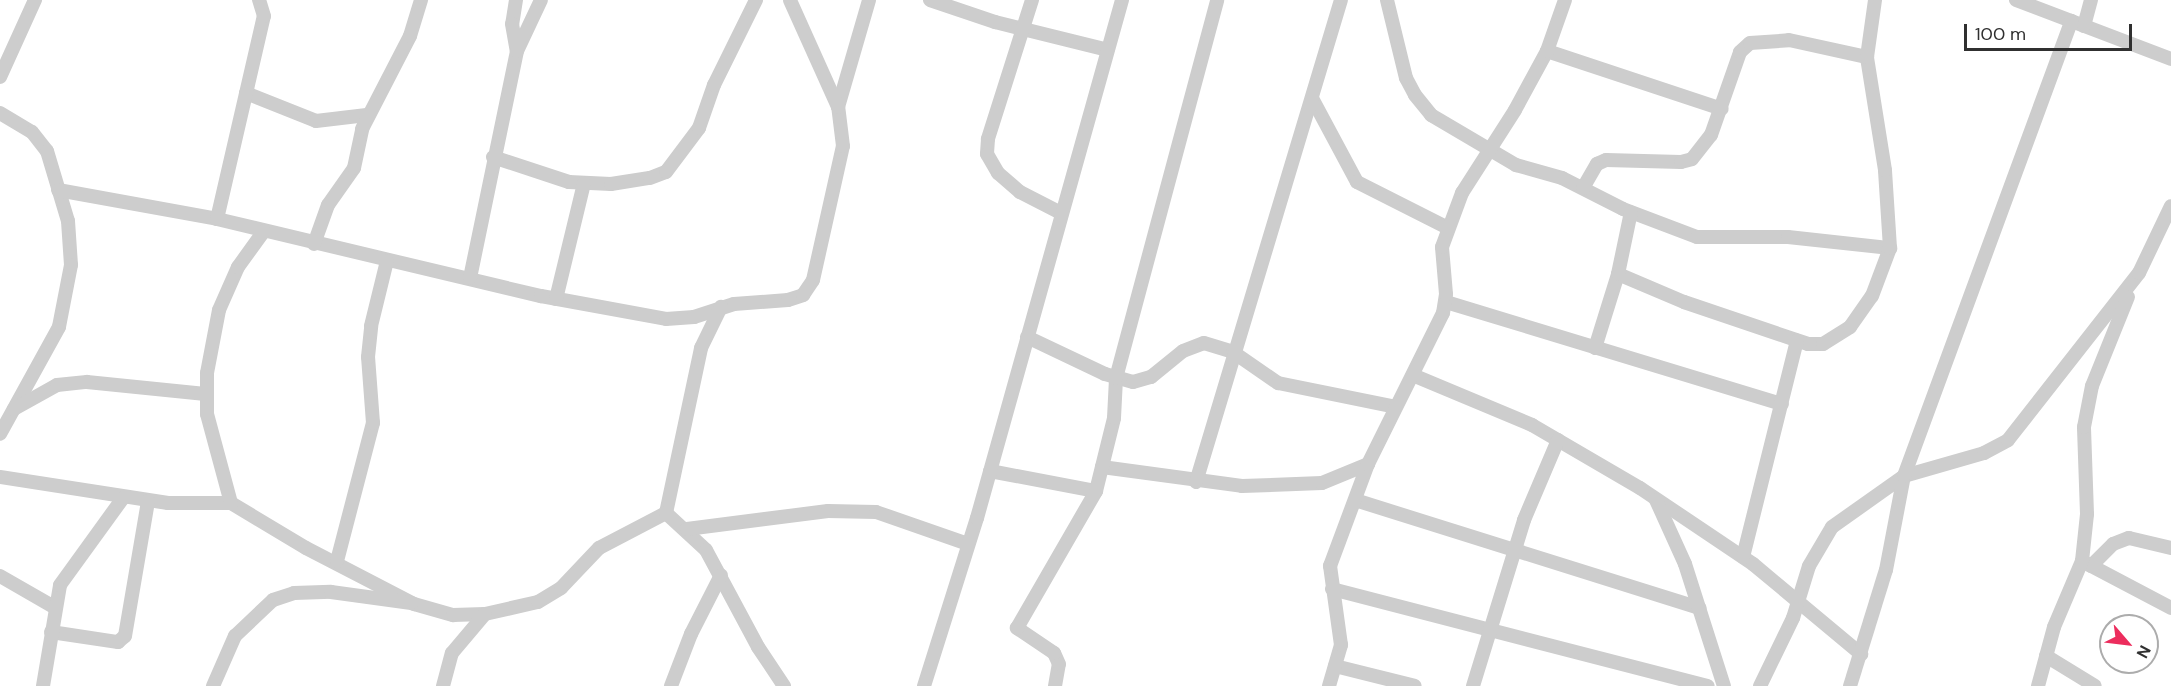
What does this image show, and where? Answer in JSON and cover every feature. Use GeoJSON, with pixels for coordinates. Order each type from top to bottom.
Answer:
{"type":"FeatureCollection","features":[{"type":"Feature","properties":{"kind":"street"},"geometry":{"type":"LineString","coordinates":[[0,77],[35,0]]}},
{"type":"Feature","properties":{"kind":"street"},"geometry":{"type":"LineString","coordinates":[[217,219],[264,16],[259,0]]}},
{"type":"Feature","properties":{"kind":"street"},"geometry":{"type":"LineString","coordinates":[[314,244],[328,205],[354,168],[367,115],[410,36],[421,0]]}},
{"type":"Feature","properties":{"kind":"street"},"geometry":{"type":"LineString","coordinates":[[516,0],[512,24],[517,51]]}},
{"type":"Feature","properties":{"kind":"street"},"geometry":{"type":"LineString","coordinates":[[471,278],[517,51],[542,0]]}},
{"type":"Feature","properties":{"kind":"street"},"geometry":{"type":"LineString","coordinates":[[494,157],[569,182],[650,178],[666,172],[678,160],[699,128],[714,86],[756,0]]}},
{"type":"Feature","properties":{"kind":"street"},"geometry":{"type":"LineString","coordinates":[[58,190],[217,219],[314,244],[556,299],[666,319],[694,317],[721,307],[788,300],[803,295],[813,280],[843,146],[838,107],[789,0]]}},
{"type":"Feature","properties":{"kind":"street"},"geometry":{"type":"LineString","coordinates":[[838,107],[868,0]]}},
{"type":"Feature","properties":{"kind":"street"},"geometry":{"type":"LineString","coordinates":[[930,0],[1023,28],[1108,50]]}},
{"type":"Feature","properties":{"kind":"street"},"geometry":{"type":"LineString","coordinates":[[1032,0],[988,139],[987,154],[998,173],[1020,192],[1061,213]]}},
{"type":"Feature","properties":{"kind":"street"},"geometry":{"type":"LineString","coordinates":[[924,686],[990,471],[1122,0]]}},
{"type":"Feature","properties":{"kind":"street"},"geometry":{"type":"LineString","coordinates":[[1055,686],[1059,664],[1054,653],[1017,628],[1096,490],[1114,418],[1116,378],[1217,0]]}},
{"type":"Feature","properties":{"kind":"street"},"geometry":{"type":"LineString","coordinates":[[1196,482],[1233,352],[1313,100],[1341,0]]}},
{"type":"Feature","properties":{"kind":"street"},"geometry":{"type":"LineString","coordinates":[[1387,0],[1406,78],[1415,96],[1431,115],[1493,148],[1516,165],[1583,188],[1631,212],[1697,237],[1788,237],[1890,248]]}},
{"type":"Feature","properties":{"kind":"street"},"geometry":{"type":"LineString","coordinates":[[1329,686],[1341,629],[1332,588],[1330,566],[1368,464],[1396,407],[1415,376],[1446,302],[1441,262],[1448,228],[1462,193],[1493,148],[1546,51],[1565,0]]}},
{"type":"Feature","properties":{"kind":"street"},"geometry":{"type":"LineString","coordinates":[[1618,274],[1684,303],[1797,341],[1823,344],[1850,327],[1872,296],[1890,248],[1885,170],[1867,57],[1875,0]]}},
{"type":"Feature","properties":{"kind":"street"},"geometry":{"type":"LineString","coordinates":[[2016,0],[2171,59]]}},
{"type":"Feature","properties":{"kind":"street"},"geometry":{"type":"LineString","coordinates":[[2084,26],[2091,0]]}},
{"type":"Feature","properties":{"kind":"street"},"geometry":{"type":"LineString","coordinates":[[1850,686],[1886,570],[1904,476],[2070,21]]}},
{"type":"Feature","properties":{"kind":"street"},"geometry":{"type":"LineString","coordinates":[[1583,188],[1597,164],[1606,160],[1681,162],[1692,159],[1711,135],[1722,109],[1740,52],[1750,43],[1789,40],[1867,57]]}},
{"type":"Feature","properties":{"kind":"street"},"geometry":{"type":"LineString","coordinates":[[1546,51],[1722,109]]}},
{"type":"Feature","properties":{"kind":"street"},"geometry":{"type":"LineString","coordinates":[[246,93],[316,122],[367,115]]}},
{"type":"Feature","properties":{"kind":"street"},"geometry":{"type":"LineString","coordinates":[[1313,100],[1357,182],[1448,228]]}},
{"type":"Feature","properties":{"kind":"street"},"geometry":{"type":"LineString","coordinates":[[0,113],[41,140],[68,221],[71,265],[64,312],[39,367],[10,411],[0,434]]}},
{"type":"Feature","properties":{"kind":"street"},"geometry":{"type":"LineString","coordinates":[[556,299],[584,183]]}},
{"type":"Feature","properties":{"kind":"street"},"geometry":{"type":"LineString","coordinates":[[2038,686],[2046,656],[2087,563],[2084,427],[2092,386],[2108,342],[2171,206]]}},
{"type":"Feature","properties":{"kind":"street"},"geometry":{"type":"LineString","coordinates":[[1595,348],[1618,274],[1631,212]]}},
{"type":"Feature","properties":{"kind":"street"},"geometry":{"type":"LineString","coordinates":[[231,503],[205,394],[219,310],[238,267],[264,231]]}},
{"type":"Feature","properties":{"kind":"street"},"geometry":{"type":"LineString","coordinates":[[337,561],[373,423],[368,357],[371,326],[387,261]]}},
{"type":"Feature","properties":{"kind":"street"},"geometry":{"type":"LineString","coordinates":[[1760,686],[1799,601],[1809,566],[1832,527],[1904,476],[1984,453],[2008,440],[2139,273]]}},
{"type":"Feature","properties":{"kind":"street"},"geometry":{"type":"LineString","coordinates":[[1446,302],[1782,404]]}},
{"type":"Feature","properties":{"kind":"street"},"geometry":{"type":"LineString","coordinates":[[666,513],[701,348],[721,307]]}},
{"type":"Feature","properties":{"kind":"street"},"geometry":{"type":"LineString","coordinates":[[1027,337],[1116,378],[1133,382],[1151,377],[1195,343],[1233,352],[1278,383],[1396,407]]}},
{"type":"Feature","properties":{"kind":"street"},"geometry":{"type":"LineString","coordinates":[[1743,557],[1797,341]]}},
{"type":"Feature","properties":{"kind":"street"},"geometry":{"type":"LineString","coordinates":[[1415,376],[1490,405],[1558,440],[1655,498],[1743,557],[1861,654]]}},
{"type":"Feature","properties":{"kind":"street"},"geometry":{"type":"LineString","coordinates":[[10,411],[49,388],[87,382],[205,394]]}},
{"type":"Feature","properties":{"kind":"street"},"geometry":{"type":"LineString","coordinates":[[1473,686],[1514,552],[1558,440]]}},
{"type":"Feature","properties":{"kind":"street"},"geometry":{"type":"LineString","coordinates":[[1102,467],[1159,472],[1196,482],[1242,486],[1322,483],[1368,464]]}},
{"type":"Feature","properties":{"kind":"street"},"geometry":{"type":"LineString","coordinates":[[990,471],[1096,490]]}},
{"type":"Feature","properties":{"kind":"street"},"geometry":{"type":"LineString","coordinates":[[0,477],[148,501],[231,503],[306,548],[337,561],[414,604]]}},
{"type":"Feature","properties":{"kind":"street"},"geometry":{"type":"LineString","coordinates":[[43,686],[54,607],[60,585],[76,558],[123,498]]}},
{"type":"Feature","properties":{"kind":"street"},"geometry":{"type":"LineString","coordinates":[[1655,498],[1685,564],[1724,686]]}},
{"type":"Feature","properties":{"kind":"street"},"geometry":{"type":"LineString","coordinates":[[1355,500],[1514,552],[1699,608]]}},
{"type":"Feature","properties":{"kind":"street"},"geometry":{"type":"LineString","coordinates":[[51,632],[118,642],[125,636],[148,501]]}},
{"type":"Feature","properties":{"kind":"street"},"geometry":{"type":"LineString","coordinates":[[687,529],[828,511],[876,512],[968,543]]}},
{"type":"Feature","properties":{"kind":"street"},"geometry":{"type":"LineString","coordinates":[[666,513],[687,529],[706,550],[758,647],[784,686]]}},
{"type":"Feature","properties":{"kind":"street"},"geometry":{"type":"LineString","coordinates":[[213,686],[235,636],[273,600],[294,593],[331,592],[414,604],[453,615],[485,614],[538,602],[561,588],[599,548],[666,513]]}},
{"type":"Feature","properties":{"kind":"street"},"geometry":{"type":"LineString","coordinates":[[2087,563],[2113,544],[2129,538],[2171,548]]}},
{"type":"Feature","properties":{"kind":"street"},"geometry":{"type":"LineString","coordinates":[[2087,563],[2171,608]]}},
{"type":"Feature","properties":{"kind":"street"},"geometry":{"type":"LineString","coordinates":[[671,686],[691,634],[721,575]]}},
{"type":"Feature","properties":{"kind":"street"},"geometry":{"type":"LineString","coordinates":[[0,576],[54,607]]}},
{"type":"Feature","properties":{"kind":"street"},"geometry":{"type":"LineString","coordinates":[[1332,588],[1708,686]]}},
{"type":"Feature","properties":{"kind":"street"},"geometry":{"type":"LineString","coordinates":[[443,686],[452,653],[485,614]]}},
{"type":"Feature","properties":{"kind":"street"},"geometry":{"type":"LineString","coordinates":[[2046,656],[2096,686]]}},
{"type":"Feature","properties":{"kind":"street"},"geometry":{"type":"LineString","coordinates":[[1335,666],[1415,686]]}}]}
